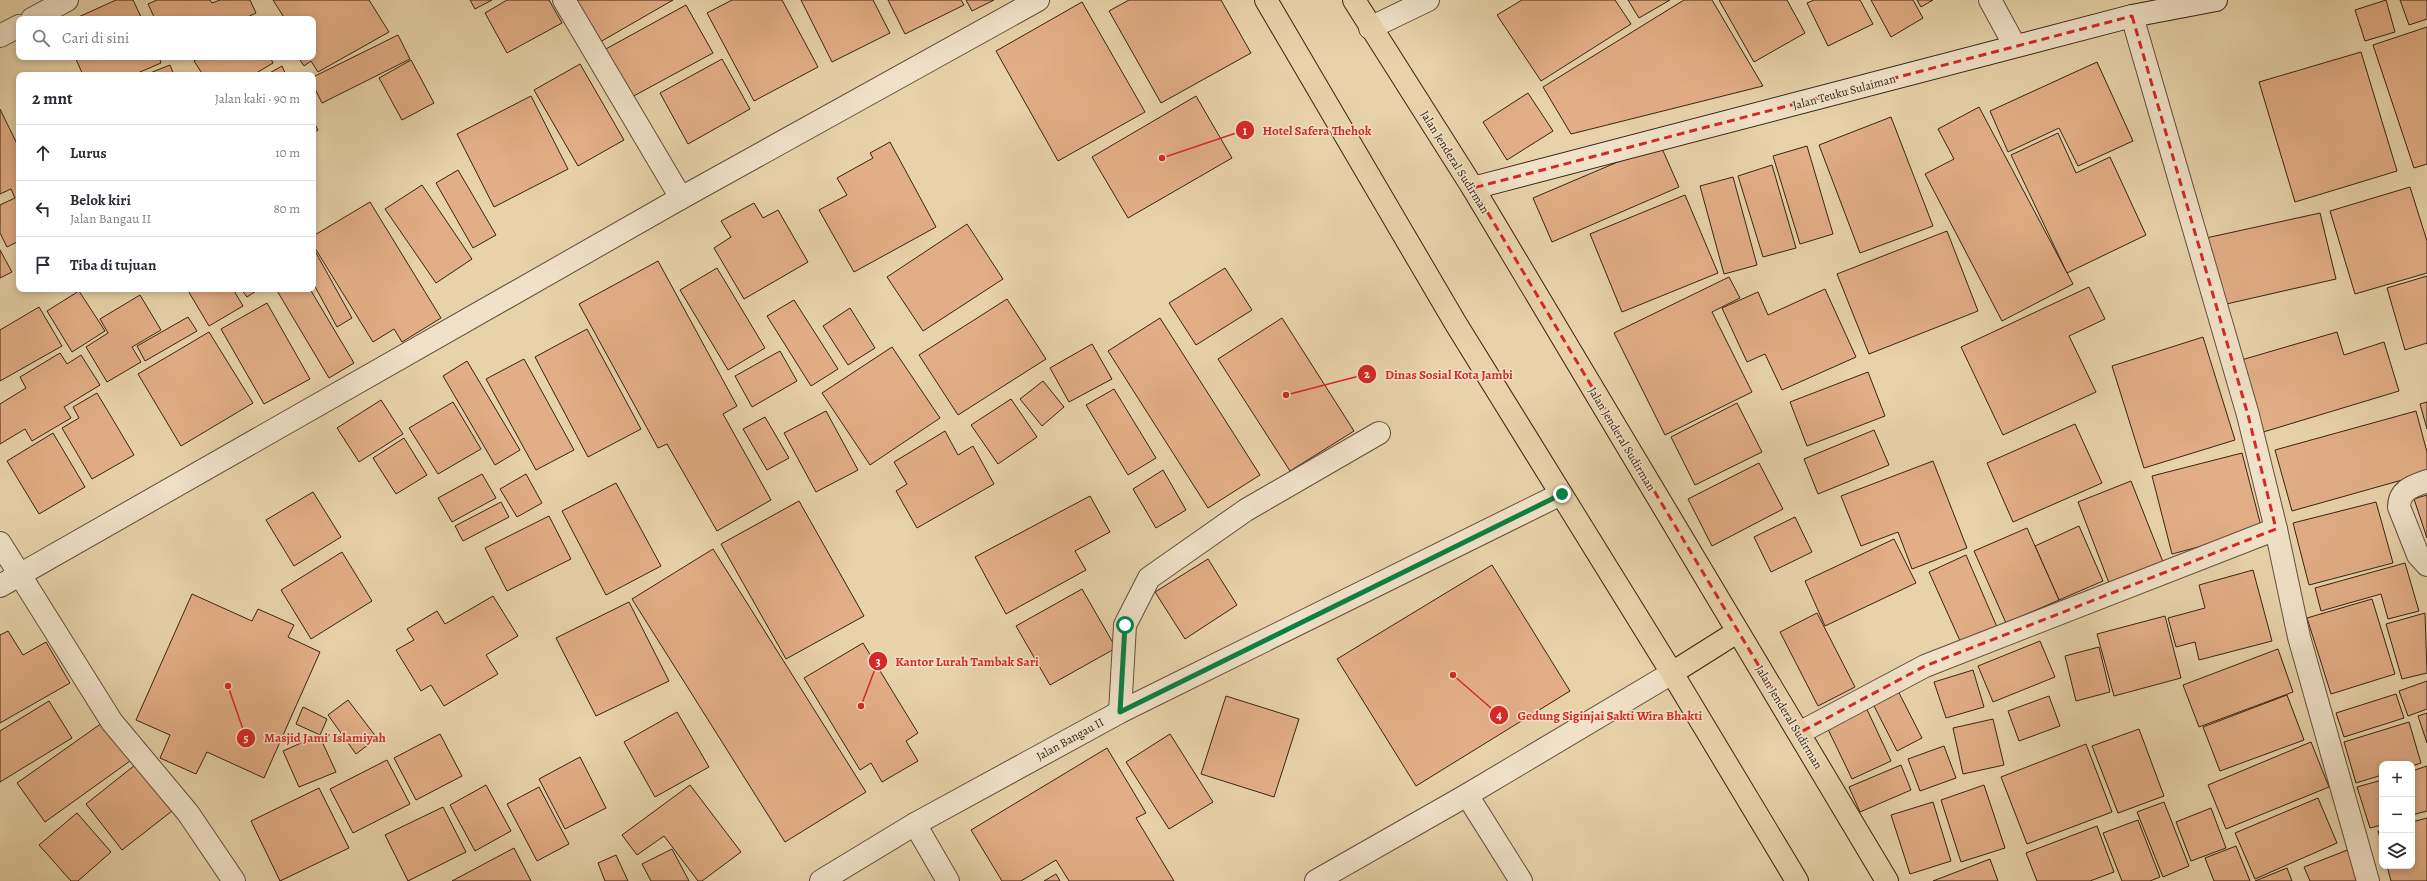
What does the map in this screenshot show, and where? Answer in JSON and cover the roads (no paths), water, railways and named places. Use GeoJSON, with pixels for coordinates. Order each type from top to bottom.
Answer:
{"type":"FeatureCollection","features":[{"type":"Feature","properties":{"kind":"highway"},"geometry":{"type":"LineString","coordinates":[[1266,0],[1456,324],[1672,673],[1797,881]]}},
{"type":"Feature","properties":{"kind":"highway","name":"Jalan Jenderal Sudirman"},"geometry":{"type":"LineString","coordinates":[[1354,0],[1370,28],[1473,188],[1887,881]]}},
{"type":"Feature","properties":{"kind":"highway"},"geometry":{"type":"LineString","coordinates":[[1672,673],[1737,632]]}},
{"type":"Feature","properties":{"kind":"street"},"geometry":{"type":"LineString","coordinates":[[38,16],[67,0]]}},
{"type":"Feature","properties":{"kind":"street"},"geometry":{"type":"LineString","coordinates":[[564,0],[681,198]]}},
{"type":"Feature","properties":{"kind":"street"},"geometry":{"type":"LineString","coordinates":[[0,586],[681,198],[1038,0]]}},
{"type":"Feature","properties":{"kind":"street"},"geometry":{"type":"LineString","coordinates":[[1370,28],[1428,0]]}},
{"type":"Feature","properties":{"kind":"street"},"geometry":{"type":"LineString","coordinates":[[1990,0],[2015,46]]}},
{"type":"Feature","properties":{"kind":"street","name":"Jalan Teuku Sulaiman"},"geometry":{"type":"LineString","coordinates":[[1473,188],[2132,16],[2216,0]]}},
{"type":"Feature","properties":{"kind":"street"},"geometry":{"type":"LineString","coordinates":[[2132,16],[2248,414],[2276,530],[2299,637],[2368,881]]}},
{"type":"Feature","properties":{"kind":"street"},"geometry":{"type":"LineString","coordinates":[[0,36],[16,28]]}},
{"type":"Feature","properties":{"kind":"street"},"geometry":{"type":"LineString","coordinates":[[1120,712],[1125,625],[1149,578],[1246,510],[1379,433]]}},
{"type":"Feature","properties":{"kind":"street"},"geometry":{"type":"LineString","coordinates":[[2427,481],[2412,486],[2402,494],[2399,500],[2399,507],[2418,555],[2427,565]]}},
{"type":"Feature","properties":{"kind":"street","name":"Jalan Bangau II"},"geometry":{"type":"LineString","coordinates":[[822,881],[914,824],[1120,712],[1562,494]]}},
{"type":"Feature","properties":{"kind":"street"},"geometry":{"type":"LineString","coordinates":[[1799,733],[1926,666],[2276,530]]}},
{"type":"Feature","properties":{"kind":"street"},"geometry":{"type":"LineString","coordinates":[[0,543],[56,635],[112,722],[188,813],[234,881]]}},
{"type":"Feature","properties":{"kind":"street"},"geometry":{"type":"LineString","coordinates":[[1316,881],[1467,795],[1672,673]]}},
{"type":"Feature","properties":{"kind":"street"},"geometry":{"type":"LineString","coordinates":[[1467,795],[1521,881]]}},
{"type":"Feature","properties":{"kind":"street"},"geometry":{"type":"LineString","coordinates":[[914,824],[948,881]]}},
{"type":"Feature","properties":{"kind":"place","name":"Hotel Safera Thehok"},"geometry":{"type":"Point","coordinates":[1162,158]}},
{"type":"Feature","properties":{"kind":"place","name":"Dinas Sosial Kota Jambi"},"geometry":{"type":"Point","coordinates":[1286,395]}},
{"type":"Feature","properties":{"kind":"place","name":"Gedung Siginjai Sakti Wira Bhakti"},"geometry":{"type":"Point","coordinates":[1453,675]}},
{"type":"Feature","properties":{"kind":"place","name":"Masjid Jami' Islamiyah"},"geometry":{"type":"Point","coordinates":[228,686]}},
{"type":"Feature","properties":{"kind":"place","name":"Kantor Lurah Tambak Sari"},"geometry":{"type":"Point","coordinates":[861,706]}}]}
